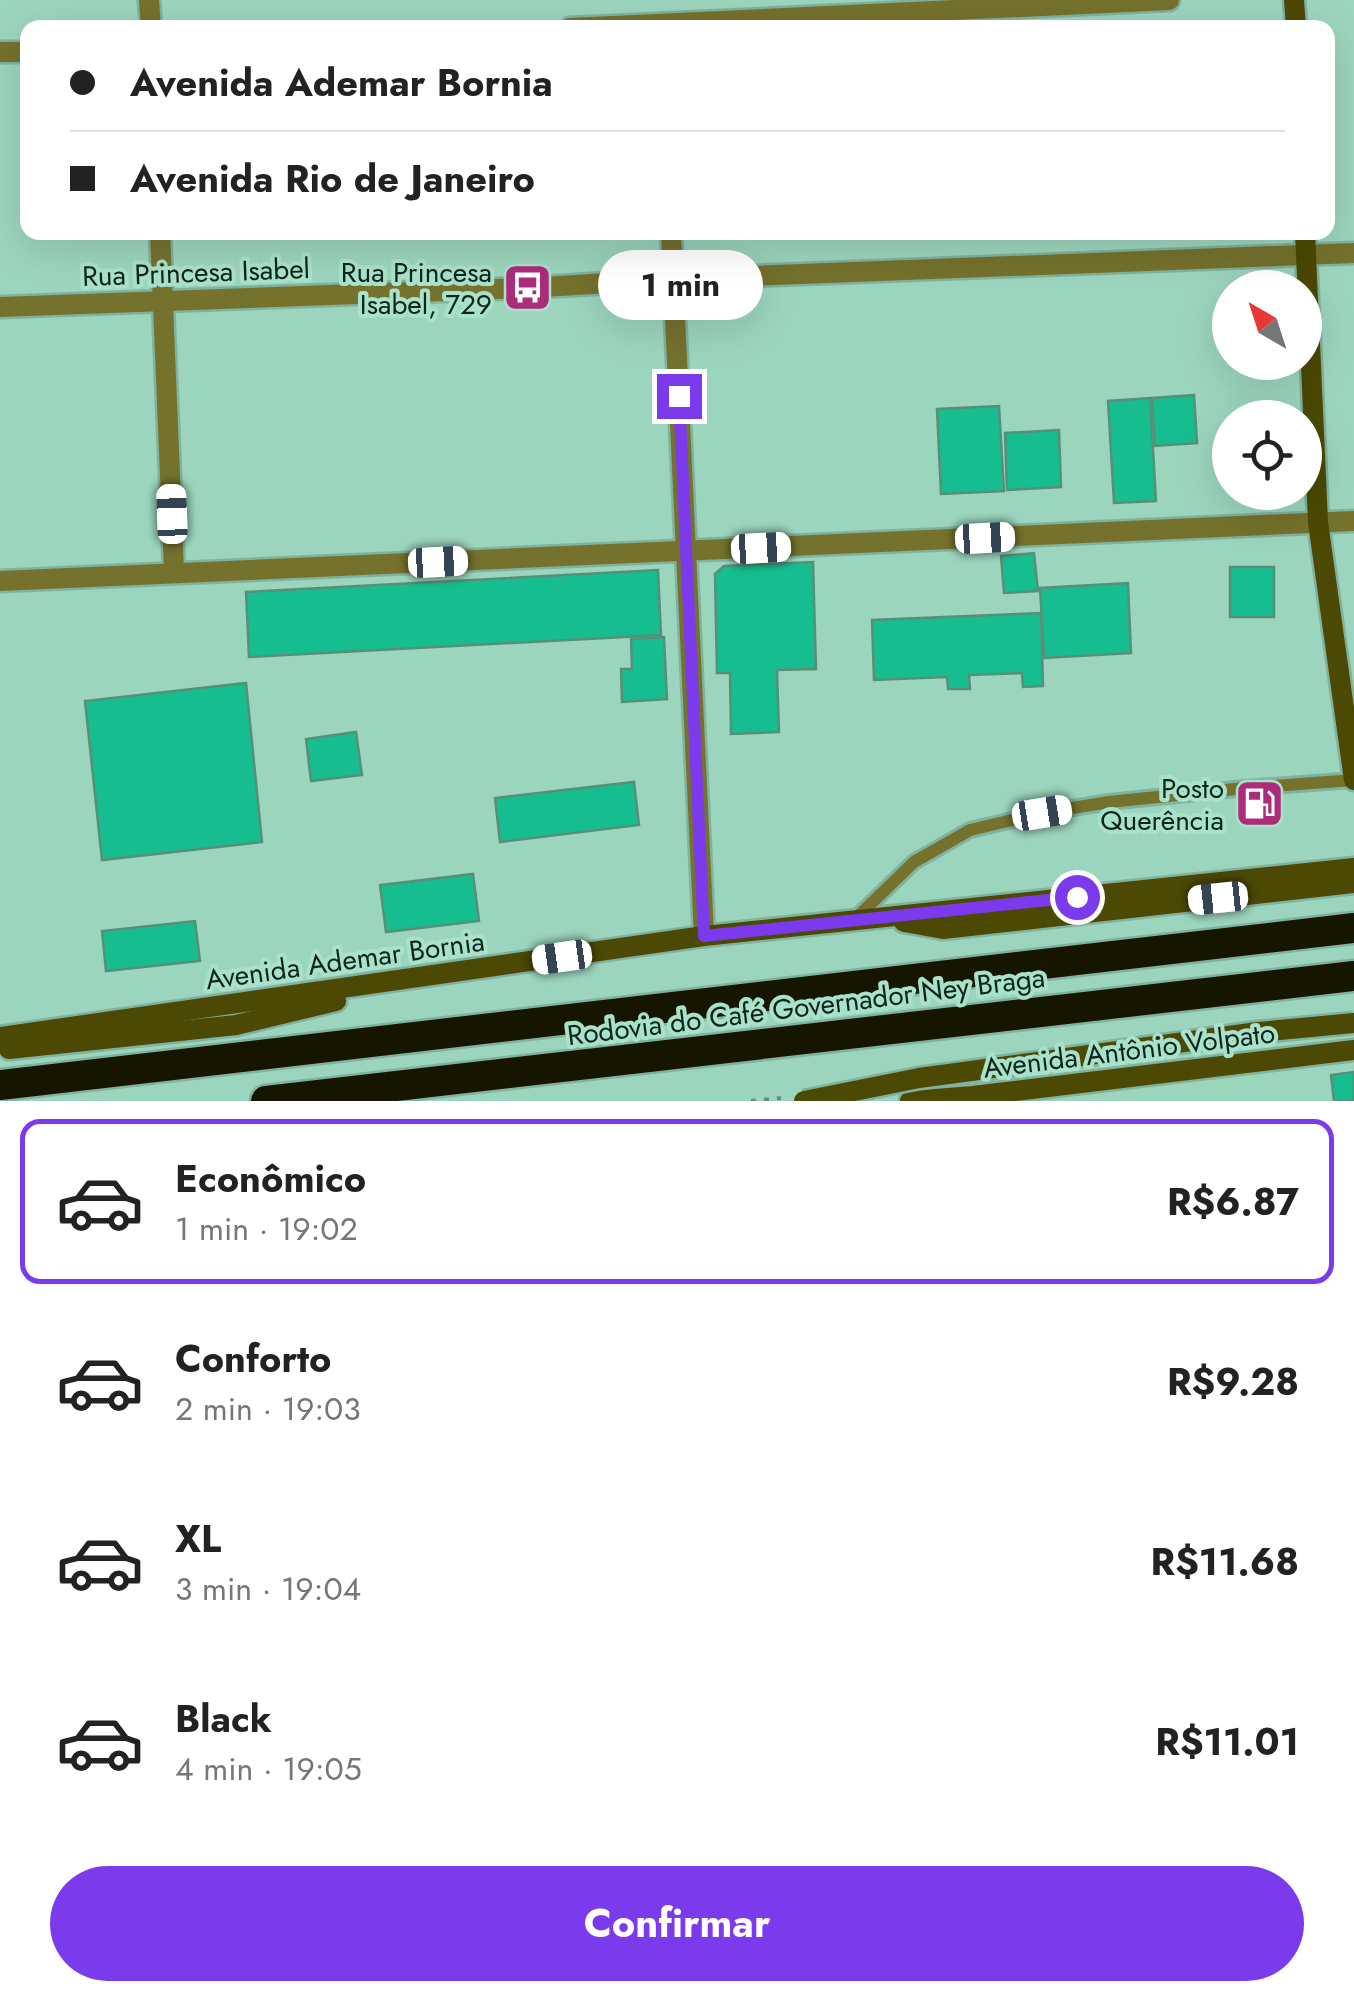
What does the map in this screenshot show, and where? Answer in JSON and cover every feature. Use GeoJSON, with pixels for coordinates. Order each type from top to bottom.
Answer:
{"type":"FeatureCollection","features":[{"type":"Feature","properties":{"kind":"highway","name":"Rodovia do Café Governador Ney Braga"},"geometry":{"type":"LineString","coordinates":[[0,1085],[1354,928]]}},
{"type":"Feature","properties":{"kind":"highway","name":"Rodovia do Café Governador Ney Braga"},"geometry":{"type":"LineString","coordinates":[[266,1101],[1354,976]]}},
{"type":"Feature","properties":{"kind":"street"},"geometry":{"type":"LineString","coordinates":[[764,20],[1169,0]]}},
{"type":"Feature","properties":{"kind":"street"},"geometry":{"type":"LineString","coordinates":[[160,240],[174,572]]}},
{"type":"Feature","properties":{"kind":"street"},"geometry":{"type":"LineString","coordinates":[[671,240],[704,936]]}},
{"type":"Feature","properties":{"kind":"street"},"geometry":{"type":"LineString","coordinates":[[1306,243],[1318,522],[1354,780]]}},
{"type":"Feature","properties":{"kind":"street","name":"Rua Princesa Isabel"},"geometry":{"type":"LineString","coordinates":[[0,307],[527,288],[1306,243],[1354,252]]}},
{"type":"Feature","properties":{"kind":"street"},"geometry":{"type":"LineString","coordinates":[[0,580],[1354,521]]}},
{"type":"Feature","properties":{"kind":"street","name":"Avenida Ademar Bornia"},"geometry":{"type":"LineString","coordinates":[[0,1037],[704,936],[1354,868]]}},
{"type":"Feature","properties":{"kind":"street"},"geometry":{"type":"LineString","coordinates":[[878,918],[942,929],[1354,883]]}},
{"type":"Feature","properties":{"kind":"street"},"geometry":{"type":"LineString","coordinates":[[0,1050],[236,1024],[455,972]]}},
{"type":"Feature","properties":{"kind":"street"},"geometry":{"type":"LineString","coordinates":[[804,1101],[919,1078],[1258,1032],[1354,1023]]}},
{"type":"Feature","properties":{"kind":"street","name":"Avenida Antônio Volpato"},"geometry":{"type":"LineString","coordinates":[[910,1101],[1354,1050]]}},
{"type":"Feature","properties":{"kind":"lane"},"geometry":{"type":"LineString","coordinates":[[854,920],[914,862],[970,830],[1109,802],[1354,780]]}},
{"type":"Feature","properties":{"kind":"building"},"geometry":{"type":"Polygon","coordinates":[[[1194,395],[1197,443],[1155,446],[1152,398],[1194,395]]]}},
{"type":"Feature","properties":{"kind":"building"},"geometry":{"type":"Polygon","coordinates":[[[1150,398],[1156,501],[1114,503],[1108,401],[1150,398]]]}},
{"type":"Feature","properties":{"kind":"building"},"geometry":{"type":"Polygon","coordinates":[[[999,406],[1004,491],[941,494],[937,409],[999,406]]]}},
{"type":"Feature","properties":{"kind":"building"},"geometry":{"type":"Polygon","coordinates":[[[1059,430],[1061,487],[1007,490],[1005,433],[1059,430]]]}},
{"type":"Feature","properties":{"kind":"building"},"geometry":{"type":"Polygon","coordinates":[[[1034,553],[1038,591],[1004,593],[1001,556],[1034,553]]]}},
{"type":"Feature","properties":{"kind":"building"},"geometry":{"type":"Polygon","coordinates":[[[813,562],[816,669],[777,670],[779,732],[731,734],[730,673],[717,673],[715,574],[724,566],[813,562]]]}},
{"type":"Feature","properties":{"kind":"building"},"geometry":{"type":"Polygon","coordinates":[[[1230,567],[1274,567],[1274,617],[1230,617],[1230,567]]]}},
{"type":"Feature","properties":{"kind":"building"},"geometry":{"type":"Polygon","coordinates":[[[658,570],[661,635],[249,657],[246,592],[658,570]]]}},
{"type":"Feature","properties":{"kind":"building"},"geometry":{"type":"Polygon","coordinates":[[[1128,583],[1131,653],[1044,658],[1040,588],[1128,583]]]}},
{"type":"Feature","properties":{"kind":"building"},"geometry":{"type":"Polygon","coordinates":[[[1041,613],[1043,686],[1023,687],[1022,673],[969,675],[970,689],[948,689],[947,677],[874,680],[872,620],[1041,613]]]}},
{"type":"Feature","properties":{"kind":"building"},"geometry":{"type":"Polygon","coordinates":[[[664,637],[667,699],[622,702],[621,669],[632,669],[631,639],[664,637]]]}},
{"type":"Feature","properties":{"kind":"building"},"geometry":{"type":"Polygon","coordinates":[[[246,683],[262,842],[102,860],[85,701],[246,683]]]}},
{"type":"Feature","properties":{"kind":"building"},"geometry":{"type":"Polygon","coordinates":[[[356,732],[362,775],[311,781],[306,739],[356,732]]]}},
{"type":"Feature","properties":{"kind":"building"},"geometry":{"type":"Polygon","coordinates":[[[634,782],[639,825],[500,842],[495,798],[634,782]]]}},
{"type":"Feature","properties":{"kind":"building"},"geometry":{"type":"Polygon","coordinates":[[[473,874],[479,921],[386,932],[380,885],[473,874]]]}},
{"type":"Feature","properties":{"kind":"building"},"geometry":{"type":"Polygon","coordinates":[[[195,921],[200,961],[106,971],[102,931],[195,921]]]}},
{"type":"Feature","properties":{"kind":"building"},"geometry":{"type":"Polygon","coordinates":[[[1354,1072],[1354,1101],[1334,1101],[1331,1075],[1354,1072]]]}},
{"type":"Feature","properties":{"kind":"place","name":"Rua Princesa Isabel, 729"},"geometry":{"type":"Point","coordinates":[527,288]}},
{"type":"Feature","properties":{"kind":"place","name":"Posto Querência"},"geometry":{"type":"Point","coordinates":[1259,804]}},
{"type":"Feature","properties":{"kind":"route"},"geometry":{"type":"LineString","coordinates":[[679,396],[704,936],[1077,897]]}}]}
